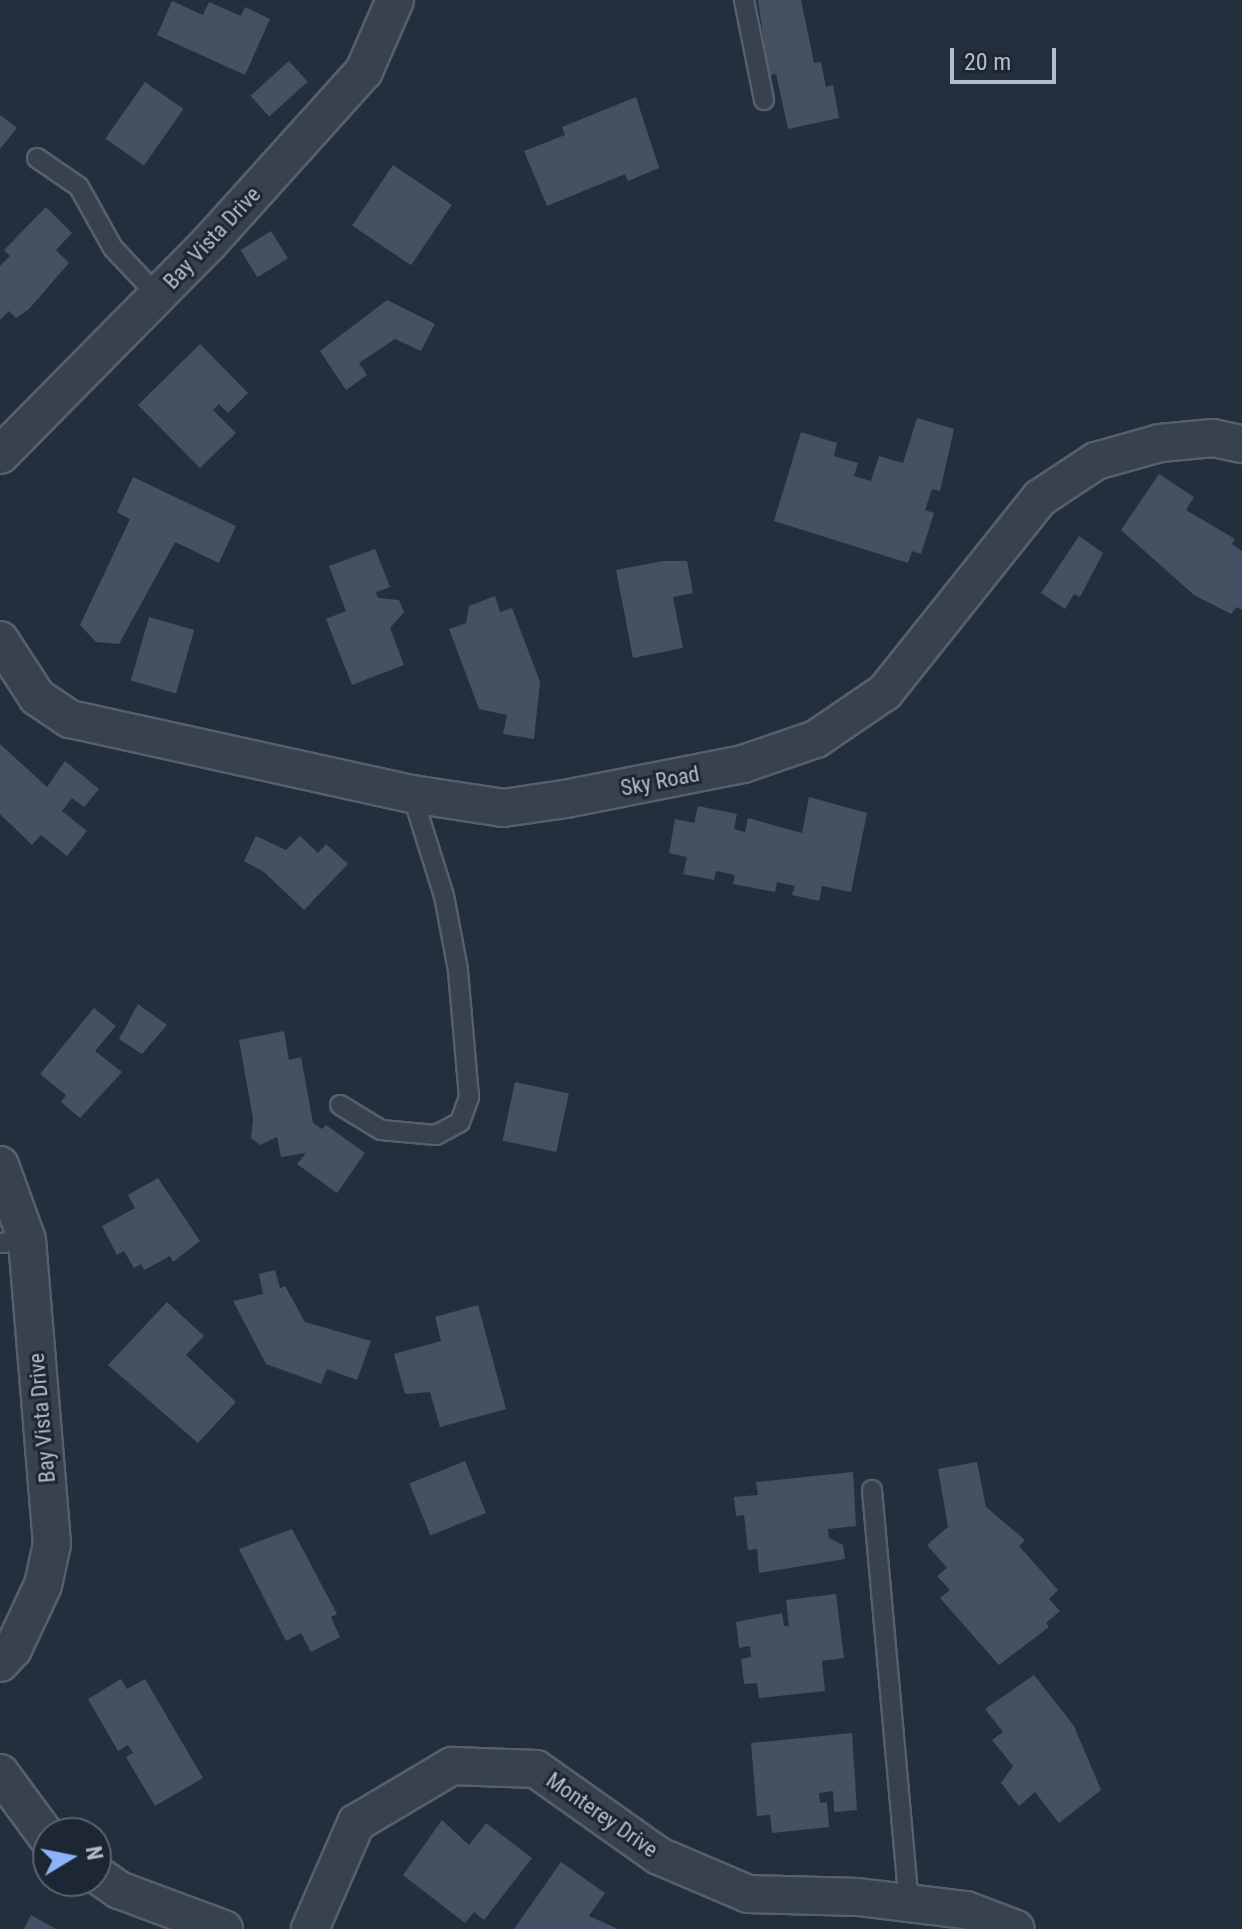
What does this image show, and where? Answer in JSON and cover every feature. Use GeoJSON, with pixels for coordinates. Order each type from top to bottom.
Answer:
{"type":"FeatureCollection","features":[{"type":"Feature","properties":{"kind":"street","name":"Bay Vista Drive"},"geometry":{"type":"LineString","coordinates":[[0,455],[158,296],[364,71],[395,0]]}},
{"type":"Feature","properties":{"kind":"street","name":"Sky Road"},"geometry":{"type":"LineString","coordinates":[[0,640],[37,697],[70,719],[412,794],[503,808],[743,764],[816,739],[885,692],[1040,498],[1096,461],[1160,443],[1213,438],[1242,444]]}},
{"type":"Feature","properties":{"kind":"street","name":"Bay Vista Drive"},"geometry":{"type":"LineString","coordinates":[[0,1165],[14,1242],[52,1544],[43,1585],[0,1663]]}},
{"type":"Feature","properties":{"kind":"street","name":"Monterey Drive"},"geometry":{"type":"LineString","coordinates":[[310,1929],[356,1823],[452,1766],[536,1769],[659,1856],[748,1894],[909,1903],[966,1910],[1016,1929]]}},
{"type":"Feature","properties":{"kind":"street"},"geometry":{"type":"LineString","coordinates":[[0,1773],[32,1817]]}},
{"type":"Feature","properties":{"kind":"street"},"geometry":{"type":"LineString","coordinates":[[112,1885],[224,1929]]}},
{"type":"Feature","properties":{"kind":"lane"},"geometry":{"type":"LineString","coordinates":[[744,0],[764,100]]}},
{"type":"Feature","properties":{"kind":"lane"},"geometry":{"type":"LineString","coordinates":[[37,158],[79,187],[113,248],[158,296]]}},
{"type":"Feature","properties":{"kind":"lane"},"geometry":{"type":"LineString","coordinates":[[340,1105],[381,1130],[436,1135],[460,1122],[469,1097],[456,955],[412,794]]}},
{"type":"Feature","properties":{"kind":"lane"},"geometry":{"type":"LineString","coordinates":[[872,1490],[909,1903]]}},
{"type":"Feature","properties":{"kind":"building"},"geometry":{"type":"Polygon","coordinates":[[[758,0],[801,0],[814,63],[821,62],[826,87],[833,85],[839,118],[788,129],[776,74],[769,75],[758,0]]]}},
{"type":"Feature","properties":{"kind":"building"},"geometry":{"type":"Polygon","coordinates":[[[172,1],[203,15],[209,2],[241,16],[245,7],[270,19],[245,75],[157,35],[172,1]]]}},
{"type":"Feature","properties":{"kind":"building"},"geometry":{"type":"Polygon","coordinates":[[[289,61],[308,82],[269,117],[250,96],[289,61]]]}},
{"type":"Feature","properties":{"kind":"building"},"geometry":{"type":"Polygon","coordinates":[[[145,82],[184,109],[144,165],[105,139],[145,82]]]}},
{"type":"Feature","properties":{"kind":"building"},"geometry":{"type":"Polygon","coordinates":[[[636,97],[659,168],[628,181],[625,174],[547,206],[524,151],[565,135],[562,127],[636,97]]]}},
{"type":"Feature","properties":{"kind":"building"},"geometry":{"type":"Polygon","coordinates":[[[0,115],[17,128],[0,149],[0,115]]]}},
{"type":"Feature","properties":{"kind":"building"},"geometry":{"type":"Polygon","coordinates":[[[393,165],[452,205],[411,265],[352,226],[393,165]]]}},
{"type":"Feature","properties":{"kind":"building"},"geometry":{"type":"Polygon","coordinates":[[[46,207],[72,233],[56,250],[69,263],[29,309],[16,318],[9,311],[0,320],[0,266],[10,256],[4,250],[46,207]]]}},
{"type":"Feature","properties":{"kind":"building"},"geometry":{"type":"Polygon","coordinates":[[[271,231],[288,258],[257,277],[240,250],[271,231]]]}},
{"type":"Feature","properties":{"kind":"building"},"geometry":{"type":"Polygon","coordinates":[[[387,300],[435,324],[421,351],[395,339],[359,363],[367,375],[346,390],[320,351],[387,300]]]}},
{"type":"Feature","properties":{"kind":"building"},"geometry":{"type":"Polygon","coordinates":[[[200,344],[248,393],[228,413],[219,404],[213,410],[236,433],[200,468],[138,405],[200,344]]]}},
{"type":"Feature","properties":{"kind":"building"},"geometry":{"type":"Polygon","coordinates":[[[917,418],[954,429],[940,491],[932,489],[925,510],[934,513],[921,554],[912,551],[908,563],[774,521],[801,432],[837,443],[834,456],[858,463],[854,476],[871,481],[879,456],[903,463],[917,418]]]}},
{"type":"Feature","properties":{"kind":"building"},"geometry":{"type":"Polygon","coordinates":[[[1159,474],[1194,497],[1186,510],[1235,539],[1232,544],[1242,551],[1242,610],[1237,607],[1231,614],[1194,595],[1121,530],[1159,474]]]}},
{"type":"Feature","properties":{"kind":"building"},"geometry":{"type":"Polygon","coordinates":[[[133,477],[236,526],[219,563],[175,542],[119,644],[96,642],[80,625],[130,519],[117,512],[133,477]]]}},
{"type":"Feature","properties":{"kind":"building"},"geometry":{"type":"Polygon","coordinates":[[[1079,536],[1103,553],[1080,597],[1074,594],[1065,609],[1041,593],[1079,536]]]}},
{"type":"Feature","properties":{"kind":"building"},"geometry":{"type":"Polygon","coordinates":[[[375,549],[390,587],[376,592],[378,598],[399,600],[404,612],[390,628],[404,665],[352,685],[326,619],[346,611],[329,566],[375,549]]]}},
{"type":"Feature","properties":{"kind":"building"},"geometry":{"type":"Polygon","coordinates":[[[663,561],[687,561],[693,593],[673,597],[683,648],[633,658],[616,570],[663,561]]]}},
{"type":"Feature","properties":{"kind":"building"},"geometry":{"type":"Polygon","coordinates":[[[495,596],[500,612],[512,608],[540,682],[534,739],[503,734],[507,715],[479,709],[449,629],[466,623],[469,606],[495,596]]]}},
{"type":"Feature","properties":{"kind":"building"},"geometry":{"type":"Polygon","coordinates":[[[149,617],[194,630],[176,693],[131,680],[149,617]]]}},
{"type":"Feature","properties":{"kind":"building"},"geometry":{"type":"Polygon","coordinates":[[[0,744],[47,787],[65,761],[99,789],[84,807],[72,798],[62,811],[87,831],[67,856],[41,835],[32,845],[0,814],[0,744]]]}},
{"type":"Feature","properties":{"kind":"building"},"geometry":{"type":"Polygon","coordinates":[[[809,797],[867,813],[851,892],[822,886],[819,901],[792,895],[795,886],[777,882],[775,892],[733,884],[735,875],[716,871],[714,880],[683,874],[687,857],[669,853],[675,819],[694,823],[698,806],[737,814],[734,829],[745,832],[748,818],[802,833],[809,797]]]}},
{"type":"Feature","properties":{"kind":"building"},"geometry":{"type":"Polygon","coordinates":[[[256,836],[286,850],[300,836],[318,853],[326,844],[348,864],[304,910],[264,872],[244,861],[256,836]]]}},
{"type":"Feature","properties":{"kind":"building"},"geometry":{"type":"Polygon","coordinates":[[[138,1004],[167,1025],[142,1054],[119,1039],[138,1004]]]}},
{"type":"Feature","properties":{"kind":"building"},"geometry":{"type":"Polygon","coordinates":[[[94,1008],[116,1026],[95,1051],[122,1072],[80,1118],[61,1102],[66,1095],[40,1074],[94,1008]]]}},
{"type":"Feature","properties":{"kind":"building"},"geometry":{"type":"Polygon","coordinates":[[[284,1031],[289,1060],[301,1057],[313,1123],[322,1129],[326,1125],[365,1153],[337,1193],[297,1164],[306,1153],[281,1157],[277,1137],[260,1145],[251,1138],[253,1119],[239,1040],[284,1031]]]}},
{"type":"Feature","properties":{"kind":"building"},"geometry":{"type":"Polygon","coordinates":[[[515,1082],[569,1093],[556,1152],[503,1141],[515,1082]]]}},
{"type":"Feature","properties":{"kind":"building"},"geometry":{"type":"Polygon","coordinates":[[[158,1178],[200,1241],[173,1262],[170,1256],[144,1270],[141,1264],[134,1268],[124,1251],[117,1255],[102,1226],[135,1208],[128,1195],[158,1178]]]}},
{"type":"Feature","properties":{"kind":"building"},"geometry":{"type":"Polygon","coordinates":[[[275,1270],[280,1288],[285,1286],[305,1322],[371,1341],[357,1380],[327,1369],[321,1384],[266,1364],[233,1301],[263,1294],[259,1274],[275,1270]]]}},
{"type":"Feature","properties":{"kind":"building"},"geometry":{"type":"Polygon","coordinates":[[[167,1302],[204,1336],[186,1355],[236,1402],[198,1443],[108,1365],[167,1302]]]}},
{"type":"Feature","properties":{"kind":"building"},"geometry":{"type":"Polygon","coordinates":[[[478,1305],[506,1409],[440,1427],[430,1392],[405,1394],[394,1354],[441,1341],[435,1317],[478,1305]]]}},
{"type":"Feature","properties":{"kind":"building"},"geometry":{"type":"Polygon","coordinates":[[[465,1461],[486,1513],[430,1535],[409,1483],[465,1461]]]}},
{"type":"Feature","properties":{"kind":"building"},"geometry":{"type":"Polygon","coordinates":[[[977,1462],[986,1507],[1025,1540],[1019,1546],[1058,1590],[1049,1599],[1060,1611],[1046,1623],[1049,1627],[999,1665],[940,1598],[950,1590],[937,1576],[947,1568],[927,1545],[948,1527],[938,1469],[977,1462]]]}},
{"type":"Feature","properties":{"kind":"building"},"geometry":{"type":"Polygon","coordinates":[[[853,1472],[856,1526],[828,1529],[829,1538],[843,1545],[845,1559],[759,1573],[757,1549],[748,1550],[744,1515],[736,1516],[734,1497],[758,1495],[756,1482],[853,1472]]]}},
{"type":"Feature","properties":{"kind":"building"},"geometry":{"type":"Polygon","coordinates":[[[292,1529],[337,1614],[331,1617],[340,1637],[311,1652],[301,1633],[286,1641],[239,1549],[292,1529]]]}},
{"type":"Feature","properties":{"kind":"building"},"geometry":{"type":"Polygon","coordinates":[[[836,1594],[844,1658],[822,1661],[825,1691],[759,1698],[757,1683],[744,1684],[741,1659],[751,1657],[750,1646],[739,1648],[736,1622],[782,1613],[784,1626],[789,1626],[786,1600],[836,1594]]]}},
{"type":"Feature","properties":{"kind":"building"},"geometry":{"type":"Polygon","coordinates":[[[1034,1675],[1074,1726],[1101,1790],[1059,1823],[1035,1792],[1019,1806],[1001,1783],[1013,1766],[992,1740],[1003,1732],[985,1709],[1034,1675]]]}},
{"type":"Feature","properties":{"kind":"building"},"geometry":{"type":"Polygon","coordinates":[[[121,1679],[127,1689],[145,1679],[203,1778],[155,1806],[126,1757],[133,1753],[128,1745],[118,1751],[88,1699],[121,1679]]]}},
{"type":"Feature","properties":{"kind":"building"},"geometry":{"type":"Polygon","coordinates":[[[852,1733],[857,1810],[834,1812],[833,1791],[819,1793],[820,1803],[827,1802],[829,1827],[772,1833],[770,1815],[757,1816],[751,1743],[852,1733]]]}},
{"type":"Feature","properties":{"kind":"building"},"geometry":{"type":"Polygon","coordinates":[[[442,1820],[469,1845],[486,1823],[532,1858],[484,1920],[474,1912],[465,1923],[403,1875],[442,1820]]]}},
{"type":"Feature","properties":{"kind":"building"},"geometry":{"type":"Polygon","coordinates":[[[561,1862],[605,1893],[589,1916],[618,1929],[514,1929],[561,1862]]]}},
{"type":"Feature","properties":{"kind":"building"},"geometry":{"type":"Polygon","coordinates":[[[31,1915],[56,1929],[24,1929],[31,1915]]]}}]}
